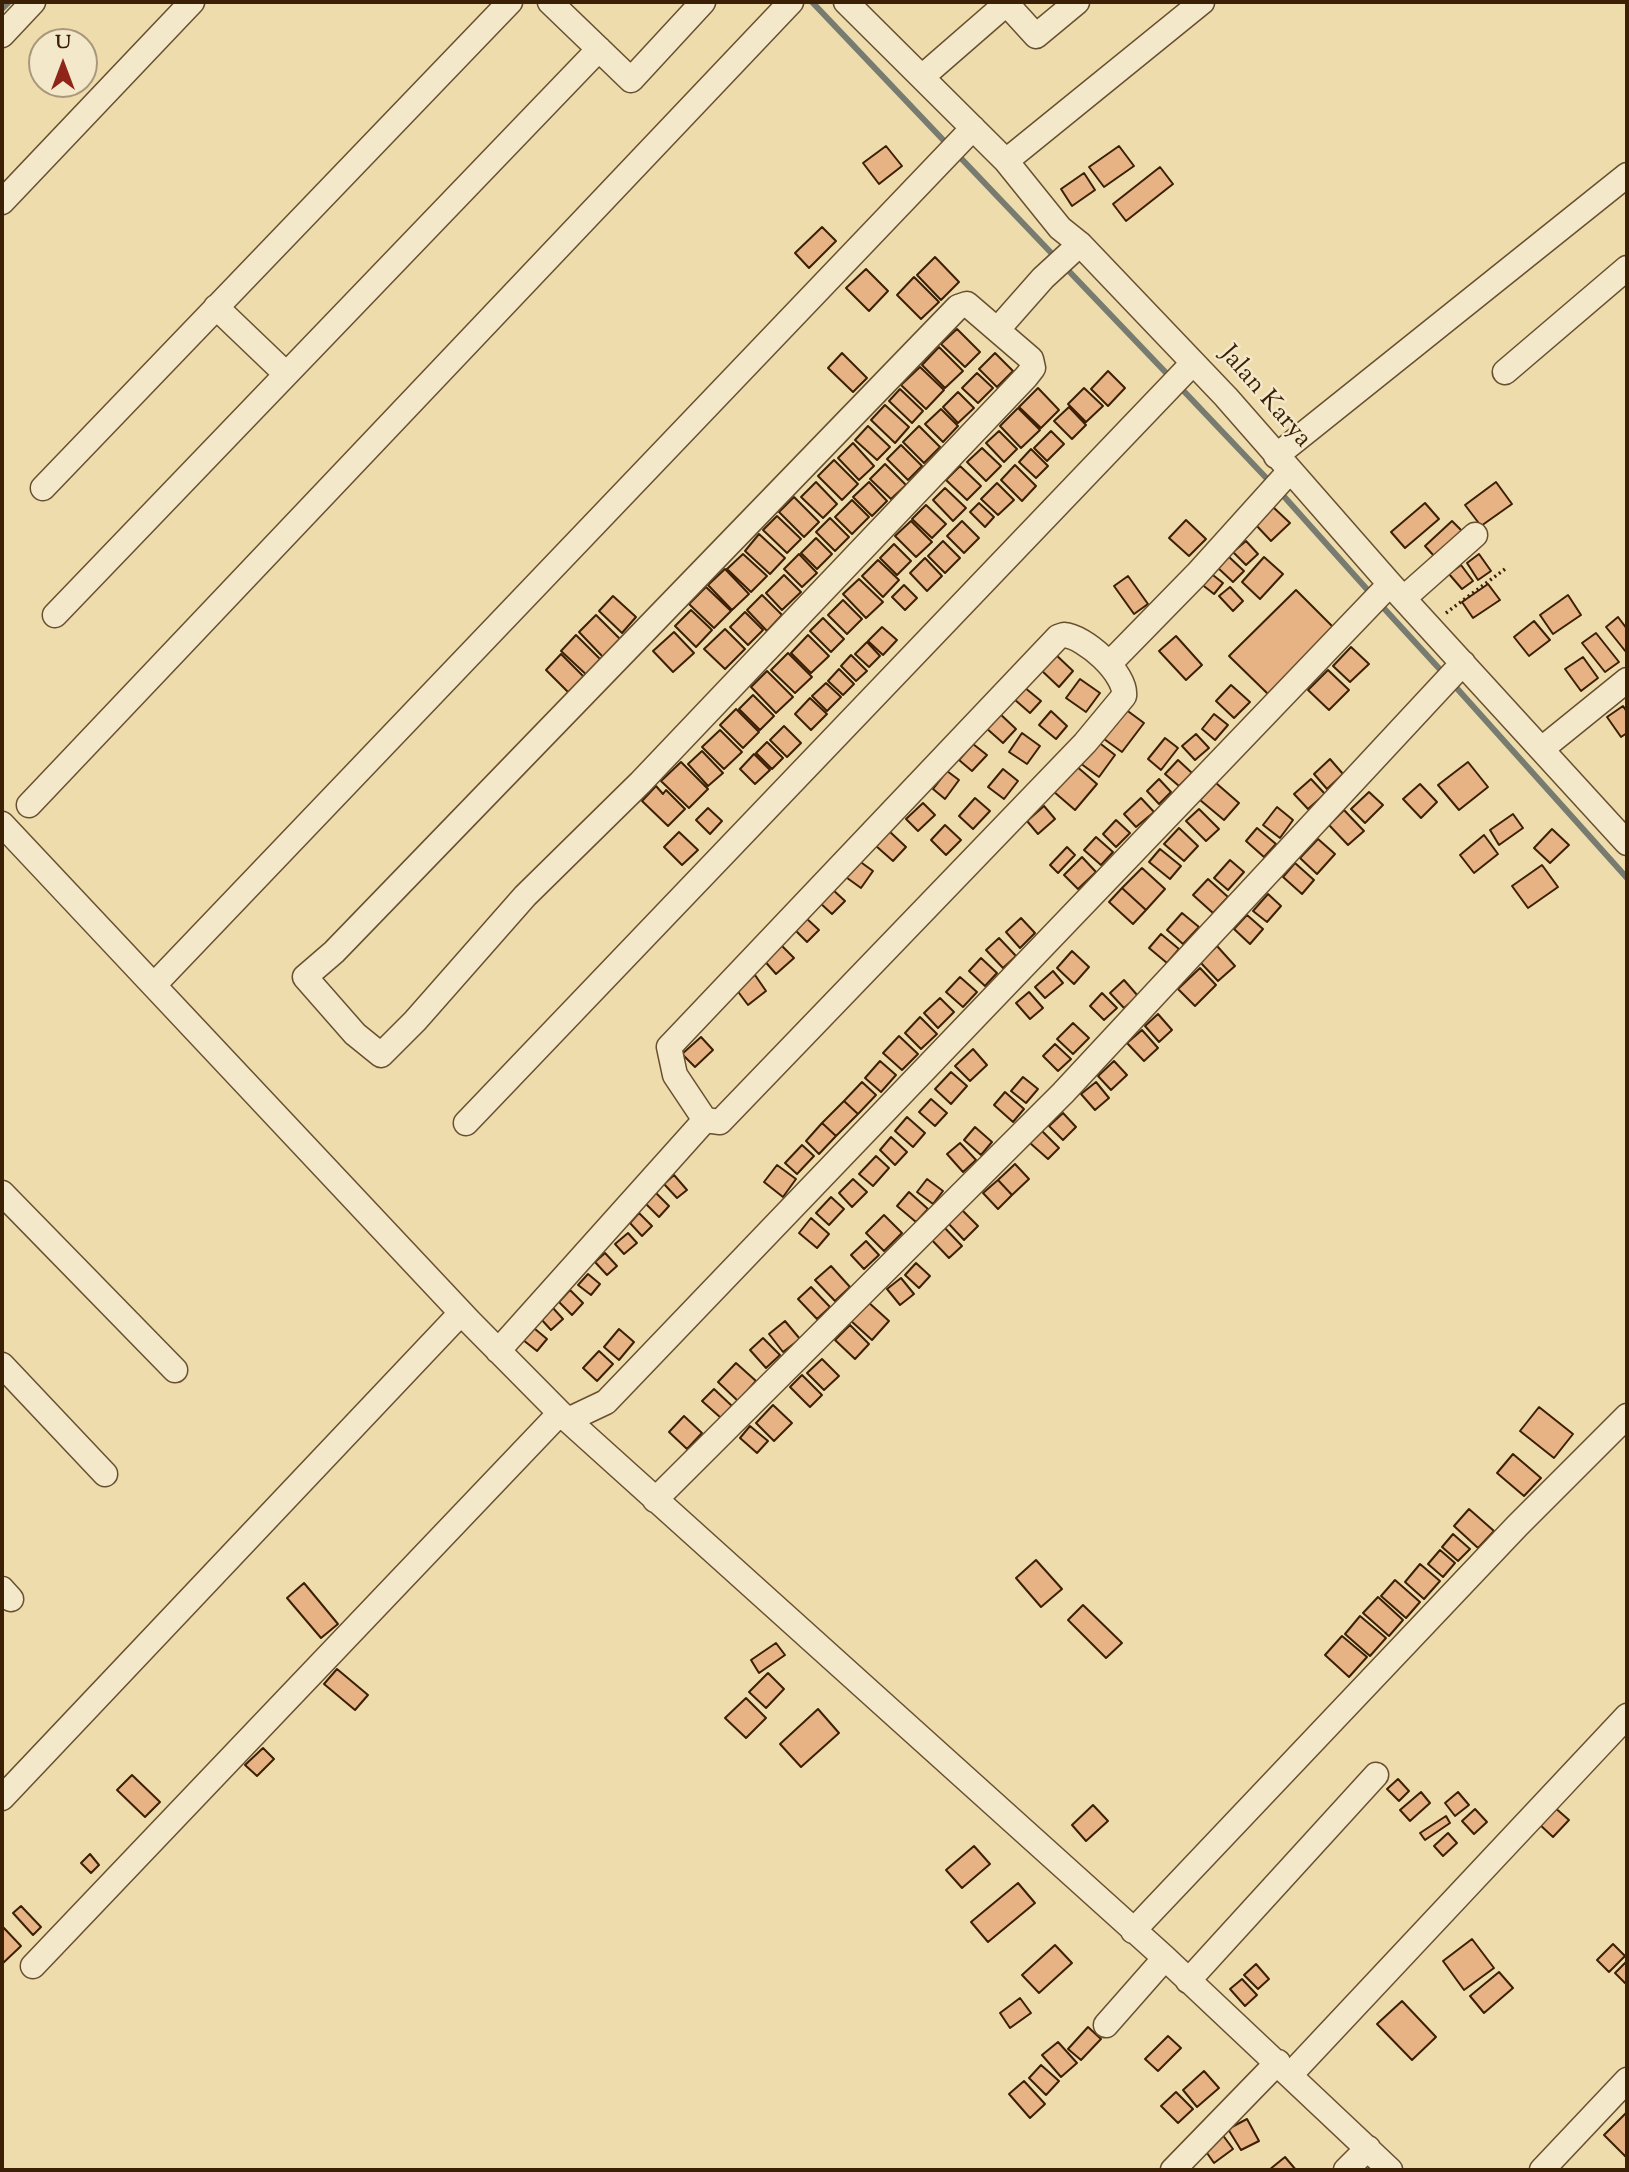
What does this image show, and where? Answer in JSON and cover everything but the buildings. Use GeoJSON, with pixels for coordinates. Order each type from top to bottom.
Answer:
{"type":"FeatureCollection","features":[{"type":"Feature","properties":{"kind":"street"},"geometry":{"type":"LineString","coordinates":[[2,35],[33,2]]}},
{"type":"Feature","properties":{"kind":"street"},"geometry":{"type":"LineString","coordinates":[[2,202],[192,2]]}},
{"type":"Feature","properties":{"kind":"street"},"geometry":{"type":"LineString","coordinates":[[43,488],[510,2]]}},
{"type":"Feature","properties":{"kind":"street"},"geometry":{"type":"LineString","coordinates":[[550,2],[631,80],[703,2]]}},
{"type":"Feature","properties":{"kind":"street"},"geometry":{"type":"LineString","coordinates":[[29,805],[791,2]]}},
{"type":"Feature","properties":{"kind":"street","name":"Jalan Karya"},"geometry":{"type":"LineString","coordinates":[[846,2],[922,77],[959,142],[1006,161],[1074,248],[1193,363],[1279,475],[1386,594],[1430,624],[1459,668],[1543,748],[1627,843]]}},
{"type":"Feature","properties":{"kind":"street"},"geometry":{"type":"LineString","coordinates":[[922,77],[1006,2],[1035,36],[1077,2]]}},
{"type":"Feature","properties":{"kind":"street"},"geometry":{"type":"LineString","coordinates":[[1006,161],[1202,2]]}},
{"type":"Feature","properties":{"kind":"street"},"geometry":{"type":"LineString","coordinates":[[55,615],[599,49]]}},
{"type":"Feature","properties":{"kind":"street"},"geometry":{"type":"LineString","coordinates":[[153,985],[959,142]]}},
{"type":"Feature","properties":{"kind":"street"},"geometry":{"type":"LineString","coordinates":[[1109,664],[1197,574],[1279,475],[1627,175]]}},
{"type":"Feature","properties":{"kind":"street"},"geometry":{"type":"LineString","coordinates":[[998,329],[1074,248]]}},
{"type":"Feature","properties":{"kind":"street"},"geometry":{"type":"LineString","coordinates":[[1504,372],[1627,268]]}},
{"type":"Feature","properties":{"kind":"street"},"geometry":{"type":"LineString","coordinates":[[967,304],[998,329],[1031,359],[1033,368],[998,410],[640,783],[525,896],[381,1055],[355,1034],[305,977],[344,942],[958,307],[967,304]]}},
{"type":"Feature","properties":{"kind":"street"},"geometry":{"type":"LineString","coordinates":[[216,307],[286,374]]}},
{"type":"Feature","properties":{"kind":"street"},"geometry":{"type":"LineString","coordinates":[[466,1122],[1193,363]]}},
{"type":"Feature","properties":{"kind":"street"},"geometry":{"type":"LineString","coordinates":[[33,1966],[564,1417],[606,1402],[1386,594],[1475,535]]}},
{"type":"Feature","properties":{"kind":"street"},"geometry":{"type":"LineString","coordinates":[[1077,636],[1109,664],[1124,684],[1124,696],[1085,743],[720,1122],[705,1120],[675,1075],[669,1047],[1058,637],[1077,636]]}},
{"type":"Feature","properties":{"kind":"street"},"geometry":{"type":"LineString","coordinates":[[655,1500],[1063,1093],[1459,668]]}},
{"type":"Feature","properties":{"kind":"street"},"geometry":{"type":"LineString","coordinates":[[1543,748],[1627,680]]}},
{"type":"Feature","properties":{"kind":"street"},"geometry":{"type":"LineString","coordinates":[[2,824],[461,1313],[564,1417],[1165,1958],[1390,2170]]}},
{"type":"Feature","properties":{"kind":"street"},"geometry":{"type":"LineString","coordinates":[[498,1351],[705,1120]]}},
{"type":"Feature","properties":{"kind":"street"},"geometry":{"type":"LineString","coordinates":[[2,1193],[175,1370]]}},
{"type":"Feature","properties":{"kind":"street"},"geometry":{"type":"LineString","coordinates":[[2,1798],[461,1313]]}},
{"type":"Feature","properties":{"kind":"street"},"geometry":{"type":"LineString","coordinates":[[2,1365],[105,1474]]}},
{"type":"Feature","properties":{"kind":"street"},"geometry":{"type":"LineString","coordinates":[[1133,1931],[1517,1526],[1627,1416]]}},
{"type":"Feature","properties":{"kind":"street"},"geometry":{"type":"LineString","coordinates":[[1173,2170],[1284,2068],[1627,1716]]}},
{"type":"Feature","properties":{"kind":"street"},"geometry":{"type":"LineString","coordinates":[[1188,1981],[1376,1775]]}},
{"type":"Feature","properties":{"kind":"street"},"geometry":{"type":"LineString","coordinates":[[1106,2025],[1165,1958]]}},
{"type":"Feature","properties":{"kind":"street"},"geometry":{"type":"LineString","coordinates":[[1542,2170],[1627,2080]]}},
{"type":"Feature","properties":{"kind":"street"},"geometry":{"type":"LineString","coordinates":[[1346,2170],[1368,2148]]}},
{"type":"Feature","properties":{"kind":"path"},"geometry":{"type":"LineString","coordinates":[[1430,624],[1505,569]]}},
{"type":"Feature","properties":{"kind":"waterway"},"geometry":{"type":"LineString","coordinates":[[2,9],[9,2]]}},
{"type":"Feature","properties":{"kind":"waterway"},"geometry":{"type":"LineString","coordinates":[[812,2],[948,145]]}},
{"type":"Feature","properties":{"kind":"waterway"},"geometry":{"type":"LineString","coordinates":[[956,153],[1057,259]]}},
{"type":"Feature","properties":{"kind":"waterway"},"geometry":{"type":"LineString","coordinates":[[1064,266],[1171,378]]}},
{"type":"Feature","properties":{"kind":"waterway"},"geometry":{"type":"LineString","coordinates":[[1178,385],[1272,484]]}},
{"type":"Feature","properties":{"kind":"waterway"},"geometry":{"type":"LineString","coordinates":[[1280,492],[1373,596]]}},
{"type":"Feature","properties":{"kind":"waterway"},"geometry":{"type":"LineString","coordinates":[[1380,604],[1446,676]]}},
{"type":"Feature","properties":{"kind":"waterway"},"geometry":{"type":"LineString","coordinates":[[1453,684],[1627,878]]}}]}
